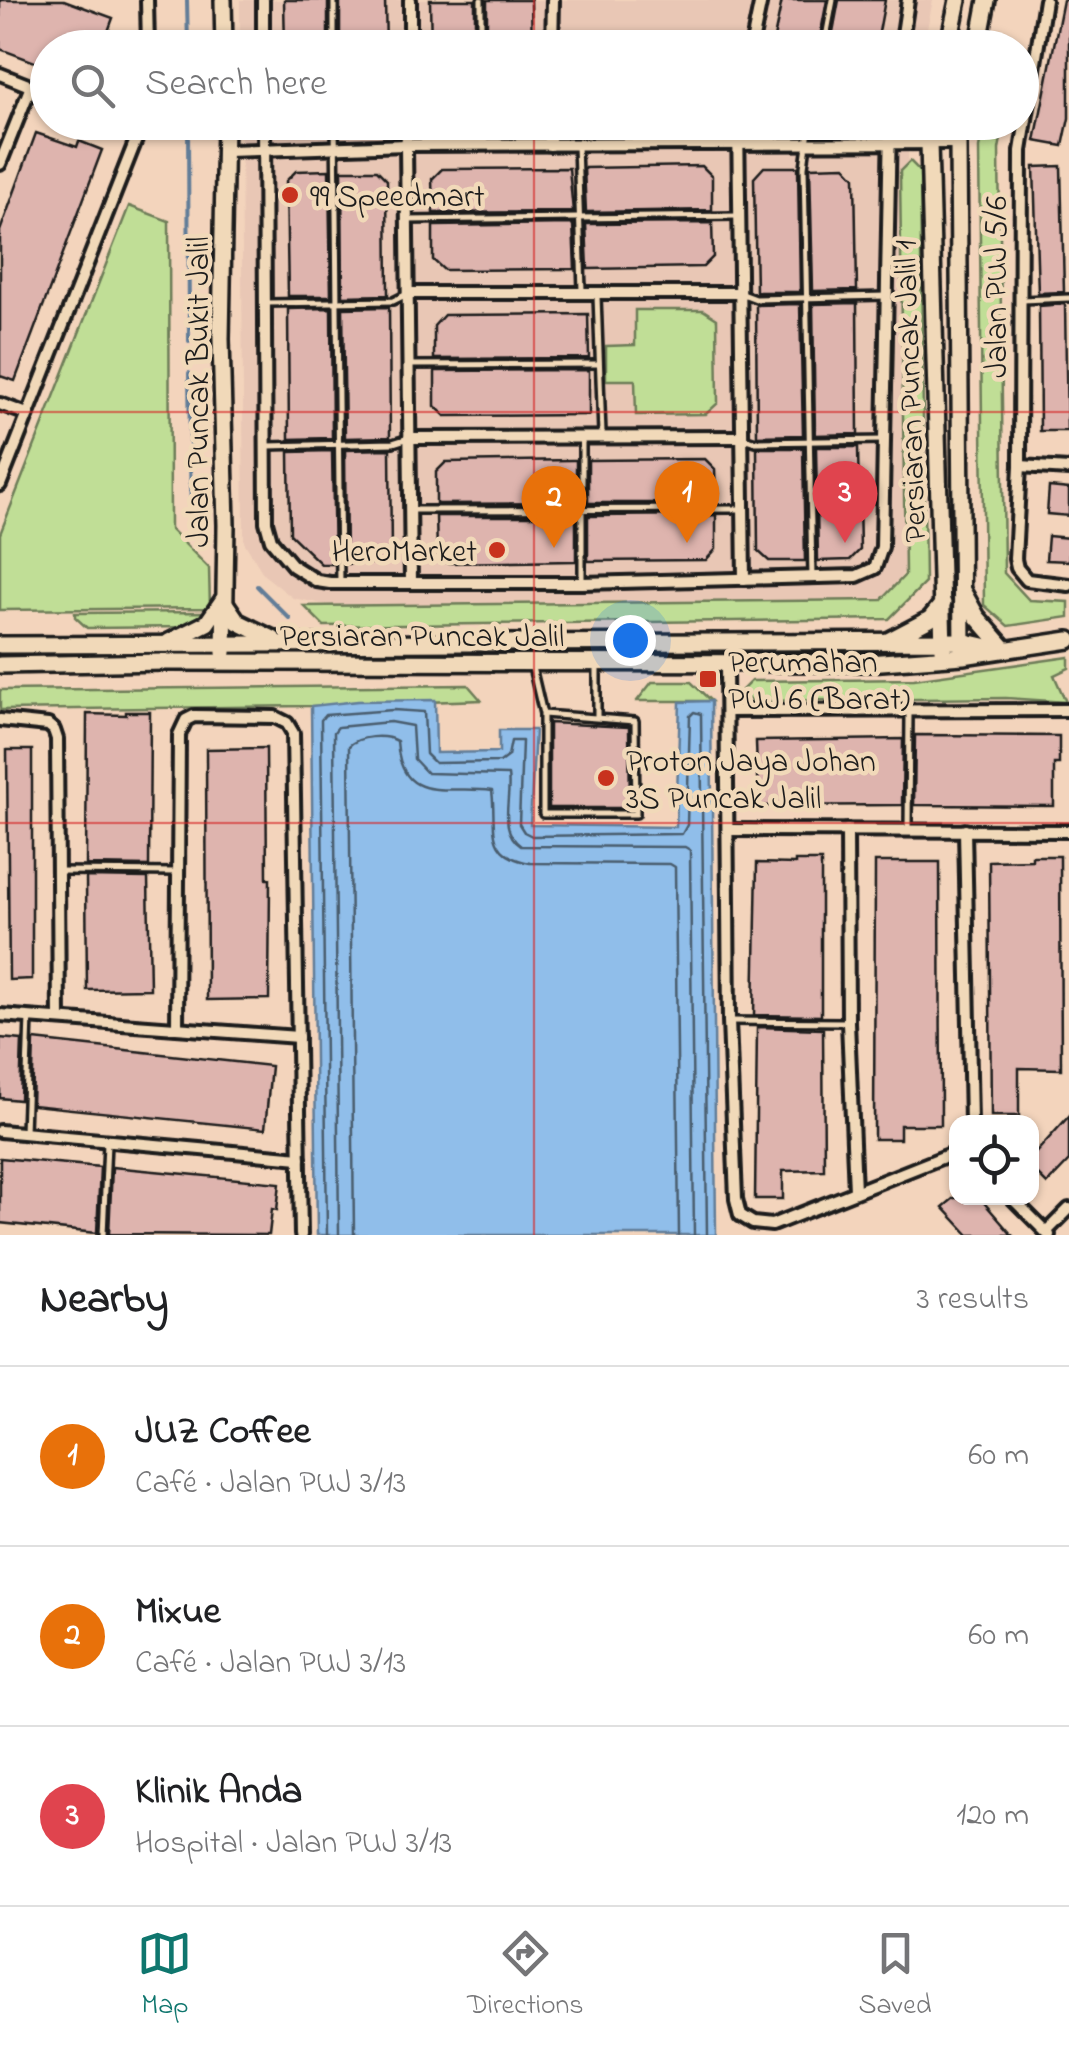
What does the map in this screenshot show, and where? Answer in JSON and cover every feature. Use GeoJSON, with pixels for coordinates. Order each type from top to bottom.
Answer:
{"type":"FeatureCollection","features":[{"type":"Feature","properties":{"kind":"main road"},"geometry":{"type":"LineString","coordinates":[[224,0],[224,30]]}},
{"type":"Feature","properties":{"kind":"main road"},"geometry":{"type":"LineString","coordinates":[[952,30],[958,0]]}},
{"type":"Feature","properties":{"kind":"main road"},"geometry":{"type":"LineString","coordinates":[[981,30],[987,0]]}},
{"type":"Feature","properties":{"kind":"main road","name":"Jalan Puncak Bukit Jalil"},"geometry":{"type":"LineString","coordinates":[[224,662],[222,339],[226,140]]}},
{"type":"Feature","properties":{"kind":"main road","name":"Persiaran Puncak Jalil 1"},"geometry":{"type":"LineString","coordinates":[[930,140],[943,650]]}},
{"type":"Feature","properties":{"kind":"main road","name":"Persiaran Puncak Jalil 1"},"geometry":{"type":"LineString","coordinates":[[959,140],[962,648]]}},
{"type":"Feature","properties":{"kind":"main road"},"geometry":{"type":"LineString","coordinates":[[963,592],[1003,649],[1069,640]]}},
{"type":"Feature","properties":{"kind":"main road"},"geometry":{"type":"LineString","coordinates":[[165,644],[207,622],[223,600],[238,622],[283,643]]}},
{"type":"Feature","properties":{"kind":"main road"},"geometry":{"type":"LineString","coordinates":[[888,642],[930,618],[942,603]]}},
{"type":"Feature","properties":{"kind":"main road","name":"Persiaran Puncak Jalil"},"geometry":{"type":"LineString","coordinates":[[0,645],[888,642],[943,650]]}},
{"type":"Feature","properties":{"kind":"main road","name":"Persiaran Puncak Jalil"},"geometry":{"type":"LineString","coordinates":[[0,664],[868,664],[943,650],[1003,649]]}},
{"type":"Feature","properties":{"kind":"street"},"geometry":{"type":"LineString","coordinates":[[263,0],[264,30]]}},
{"type":"Feature","properties":{"kind":"street"},"geometry":{"type":"LineString","coordinates":[[410,0],[410,30]]}},
{"type":"Feature","properties":{"kind":"street"},"geometry":{"type":"LineString","coordinates":[[552,30],[553,0]]}},
{"type":"Feature","properties":{"kind":"street"},"geometry":{"type":"LineString","coordinates":[[755,30],[761,0]]}},
{"type":"Feature","properties":{"kind":"street"},"geometry":{"type":"LineString","coordinates":[[904,30],[908,0]]}},
{"type":"Feature","properties":{"kind":"street","name":"Jalan PUJ 5/6"},"geometry":{"type":"LineString","coordinates":[[1039,38],[1045,0]]}},
{"type":"Feature","properties":{"kind":"street"},"geometry":{"type":"LineString","coordinates":[[145,1],[147,30]]}},
{"type":"Feature","properties":{"kind":"street"},"geometry":{"type":"LineString","coordinates":[[0,74],[30,86],[0,164]]}},
{"type":"Feature","properties":{"kind":"street"},"geometry":{"type":"LineString","coordinates":[[0,484],[136,140]]}},
{"type":"Feature","properties":{"kind":"street"},"geometry":{"type":"LineString","coordinates":[[265,140],[266,522],[271,540],[304,574],[316,581],[340,583],[744,580],[858,576],[874,568],[882,547],[888,142]]}},
{"type":"Feature","properties":{"kind":"street"},"geometry":{"type":"LineString","coordinates":[[407,140],[410,583]]}},
{"type":"Feature","properties":{"kind":"street"},"geometry":{"type":"LineString","coordinates":[[738,140],[744,580]]}},
{"type":"Feature","properties":{"kind":"street","name":"Jalan PUJ 5/6"},"geometry":{"type":"LineString","coordinates":[[1023,140],[1020,466],[1015,560],[1021,574],[1036,582],[1069,585]]}},
{"type":"Feature","properties":{"kind":"street"},"geometry":{"type":"LineString","coordinates":[[226,151],[406,144],[958,143]]}},
{"type":"Feature","properties":{"kind":"street"},"geometry":{"type":"LineString","coordinates":[[408,293],[740,293]]}},
{"type":"Feature","properties":{"kind":"street"},"geometry":{"type":"LineString","coordinates":[[0,404],[26,414]]}},
{"type":"Feature","properties":{"kind":"street"},"geometry":{"type":"LineString","coordinates":[[409,438],[742,437]]}},
{"type":"Feature","properties":{"kind":"street"},"geometry":{"type":"LineString","coordinates":[[1020,466],[1069,469]]}},
{"type":"Feature","properties":{"kind":"street"},"geometry":{"type":"LineString","coordinates":[[726,664],[736,1199],[746,1220],[772,1225],[949,1156]]}},
{"type":"Feature","properties":{"kind":"street"},"geometry":{"type":"LineString","coordinates":[[727,711],[1069,710]]}},
{"type":"Feature","properties":{"kind":"street"},"geometry":{"type":"LineString","coordinates":[[178,1028],[179,735],[186,720],[203,716],[275,717],[287,723],[293,734],[301,1235]]}},
{"type":"Feature","properties":{"kind":"street"},"geometry":{"type":"LineString","coordinates":[[0,720],[48,724],[57,738],[60,1019]]}},
{"type":"Feature","properties":{"kind":"street"},"geometry":{"type":"LineString","coordinates":[[728,830],[1069,831]]}},
{"type":"Feature","properties":{"kind":"street"},"geometry":{"type":"LineString","coordinates":[[847,830],[848,1022],[855,1191]]}},
{"type":"Feature","properties":{"kind":"street"},"geometry":{"type":"LineString","coordinates":[[965,830],[971,1115]]}},
{"type":"Feature","properties":{"kind":"street"},"geometry":{"type":"LineString","coordinates":[[0,1015],[298,1037]]}},
{"type":"Feature","properties":{"kind":"street"},"geometry":{"type":"LineString","coordinates":[[0,1131],[300,1158]]}},
{"type":"Feature","properties":{"kind":"street"},"geometry":{"type":"LineString","coordinates":[[1019,1205],[1048,1233],[1069,1209]]}},
{"type":"Feature","properties":{"kind":"lane"},"geometry":{"type":"LineString","coordinates":[[334,0],[334,30]]}},
{"type":"Feature","properties":{"kind":"lane"},"geometry":{"type":"LineString","coordinates":[[480,0],[481,30]]}},
{"type":"Feature","properties":{"kind":"lane"},"geometry":{"type":"LineString","coordinates":[[828,30],[834,0]]}},
{"type":"Feature","properties":{"kind":"lane"},"geometry":{"type":"LineString","coordinates":[[335,140],[340,583]]}},
{"type":"Feature","properties":{"kind":"lane"},"geometry":{"type":"LineString","coordinates":[[482,140],[482,145]]}},
{"type":"Feature","properties":{"kind":"lane"},"geometry":{"type":"LineString","coordinates":[[807,140],[812,578]]}},
{"type":"Feature","properties":{"kind":"lane"},"geometry":{"type":"LineString","coordinates":[[577,144],[582,293]]}},
{"type":"Feature","properties":{"kind":"lane"},"geometry":{"type":"LineString","coordinates":[[406,220],[738,216]]}},
{"type":"Feature","properties":{"kind":"lane"},"geometry":{"type":"LineString","coordinates":[[266,303],[394,301],[408,293]]}},
{"type":"Feature","properties":{"kind":"lane"},"geometry":{"type":"LineString","coordinates":[[740,293],[756,300],[886,296]]}},
{"type":"Feature","properties":{"kind":"lane"},"geometry":{"type":"LineString","coordinates":[[597,295],[602,438]]}},
{"type":"Feature","properties":{"kind":"lane"},"geometry":{"type":"LineString","coordinates":[[1020,300],[1069,298]]}},
{"type":"Feature","properties":{"kind":"lane"},"geometry":{"type":"LineString","coordinates":[[408,366],[599,364]]}},
{"type":"Feature","properties":{"kind":"lane"},"geometry":{"type":"LineString","coordinates":[[582,437],[582,583]]}},
{"type":"Feature","properties":{"kind":"lane"},"geometry":{"type":"LineString","coordinates":[[742,437],[756,442],[884,440]]}},
{"type":"Feature","properties":{"kind":"lane"},"geometry":{"type":"LineString","coordinates":[[267,446],[394,443],[409,438]]}},
{"type":"Feature","properties":{"kind":"lane"},"geometry":{"type":"LineString","coordinates":[[410,510],[743,509]]}},
{"type":"Feature","properties":{"kind":"lane"},"geometry":{"type":"LineString","coordinates":[[531,663],[543,714],[543,814],[633,816],[635,721],[543,714]]}},
{"type":"Feature","properties":{"kind":"lane"},"geometry":{"type":"LineString","coordinates":[[596,664],[596,717]]}},
{"type":"Feature","properties":{"kind":"lane"},"geometry":{"type":"LineString","coordinates":[[908,830],[910,711]]}},
{"type":"Feature","properties":{"kind":"lane"},"geometry":{"type":"LineString","coordinates":[[58,871],[178,872]]}},
{"type":"Feature","properties":{"kind":"lane"},"geometry":{"type":"LineString","coordinates":[[26,1132],[29,1017]]}},
{"type":"Feature","properties":{"kind":"lane"},"geometry":{"type":"LineString","coordinates":[[730,1021],[848,1022]]}},
{"type":"Feature","properties":{"kind":"lane"},"geometry":{"type":"LineString","coordinates":[[102,1235],[107,1141]]}},
{"type":"Feature","properties":{"kind":"shaded area"},"geometry":{"type":"Polygon","coordinates":[[[240,0],[933,0],[927,30],[240,30],[240,0]]]}},
{"type":"Feature","properties":{"kind":"shaded area"},"geometry":{"type":"Polygon","coordinates":[[[241,140],[908,140],[907,566],[892,591],[873,603],[343,608],[293,598],[264,575],[244,542],[241,140]]]}},
{"type":"Feature","properties":{"kind":"green space"},"geometry":{"type":"Polygon","coordinates":[[[981,140],[1001,140],[1004,573],[1029,600],[1069,602],[1069,617],[1008,626],[984,605],[981,140]]]}},
{"type":"Feature","properties":{"kind":"green space"},"geometry":{"type":"Polygon","coordinates":[[[910,161],[920,171],[925,583],[889,619],[324,626],[304,606],[881,600],[905,575],[900,171],[910,161]]]}},
{"type":"Feature","properties":{"kind":"green space"},"geometry":{"type":"Polygon","coordinates":[[[129,206],[169,221],[170,529],[209,568],[210,608],[0,610],[0,534],[129,206]]]}},
{"type":"Feature","properties":{"kind":"green space"},"geometry":{"type":"Polygon","coordinates":[[[635,310],[703,310],[717,319],[718,403],[706,414],[636,415],[635,380],[606,380],[606,346],[635,345],[635,310]]]}},
{"type":"Feature","properties":{"kind":"green space"},"geometry":{"type":"Polygon","coordinates":[[[205,612],[190,627],[87,628],[75,617],[75,613],[205,612]]]}},
{"type":"Feature","properties":{"kind":"green space"},"geometry":{"type":"Polygon","coordinates":[[[1069,657],[1069,668],[1054,675],[1066,702],[1006,698],[751,701],[741,691],[751,681],[914,679],[1069,657]]]}},
{"type":"Feature","properties":{"kind":"green space"},"geometry":{"type":"Polygon","coordinates":[[[652,682],[691,682],[711,701],[637,701],[652,682]]]}},
{"type":"Feature","properties":{"kind":"green space"},"geometry":{"type":"Polygon","coordinates":[[[468,685],[481,700],[0,710],[0,690],[468,685]]]}},
{"type":"Feature","properties":{"kind":"water"},"geometry":{"type":"Polygon","coordinates":[[[435,700],[436,753],[499,752],[499,730],[535,730],[530,825],[676,827],[680,702],[711,701],[716,1235],[317,1235],[311,706],[435,700]]]}},
{"type":"Feature","properties":{"kind":"building"},"geometry":{"type":"Polygon","coordinates":[[[0,0],[64,0],[113,18],[109,30],[30,30],[30,60],[0,49],[0,0]]]}},
{"type":"Feature","properties":{"kind":"building"},"geometry":{"type":"Polygon","coordinates":[[[284,0],[328,0],[328,30],[285,30],[284,0]]]}},
{"type":"Feature","properties":{"kind":"building"},"geometry":{"type":"Polygon","coordinates":[[[340,0],[385,0],[386,30],[340,30],[340,0]]]}},
{"type":"Feature","properties":{"kind":"building"},"geometry":{"type":"Polygon","coordinates":[[[430,0],[475,0],[475,30],[431,30],[430,0]]]}},
{"type":"Feature","properties":{"kind":"building"},"geometry":{"type":"Polygon","coordinates":[[[487,0],[531,0],[532,30],[487,30],[487,0]]]}},
{"type":"Feature","properties":{"kind":"building"},"geometry":{"type":"Polygon","coordinates":[[[782,0],[827,0],[821,30],[776,30],[782,0]]]}},
{"type":"Feature","properties":{"kind":"building"},"geometry":{"type":"Polygon","coordinates":[[[839,0],[885,0],[879,30],[833,30],[839,0]]]}},
{"type":"Feature","properties":{"kind":"building"},"geometry":{"type":"Polygon","coordinates":[[[1063,0],[1069,0],[1069,118],[1063,146],[1035,141],[1039,140],[1039,121],[1063,0]]]}},
{"type":"Feature","properties":{"kind":"building"},"geometry":{"type":"Polygon","coordinates":[[[33,140],[56,140],[77,147],[79,141],[102,150],[15,381],[0,376],[0,231],[33,140]]]}},
{"type":"Feature","properties":{"kind":"building"},"geometry":{"type":"Polygon","coordinates":[[[702,166],[712,176],[712,210],[586,212],[584,168],[702,166]]]}},
{"type":"Feature","properties":{"kind":"building"},"geometry":{"type":"Polygon","coordinates":[[[845,166],[855,177],[857,290],[813,291],[810,167],[845,166]]]}},
{"type":"Feature","properties":{"kind":"building"},"geometry":{"type":"Polygon","coordinates":[[[1061,166],[1064,292],[1038,293],[1034,167],[1061,166]]]}},
{"type":"Feature","properties":{"kind":"building"},"geometry":{"type":"Polygon","coordinates":[[[764,167],[798,167],[800,292],[756,292],[754,178],[764,167]]]}},
{"type":"Feature","properties":{"kind":"building"},"geometry":{"type":"Polygon","coordinates":[[[569,168],[573,212],[433,213],[432,179],[442,169],[569,168]]]}},
{"type":"Feature","properties":{"kind":"building"},"geometry":{"type":"Polygon","coordinates":[[[329,170],[331,296],[288,296],[286,181],[296,171],[329,170]]]}},
{"type":"Feature","properties":{"kind":"building"},"geometry":{"type":"Polygon","coordinates":[[[342,170],[377,170],[387,180],[388,295],[343,296],[342,170]]]}},
{"type":"Feature","properties":{"kind":"building"},"geometry":{"type":"Polygon","coordinates":[[[712,223],[713,257],[703,267],[588,269],[586,224],[712,223]]]}},
{"type":"Feature","properties":{"kind":"building"},"geometry":{"type":"Polygon","coordinates":[[[573,224],[575,269],[444,270],[433,260],[433,226],[573,224]]]}},
{"type":"Feature","properties":{"kind":"building"},"geometry":{"type":"Polygon","coordinates":[[[857,303],[858,434],[815,435],[813,304],[857,303]]]}},
{"type":"Feature","properties":{"kind":"building"},"geometry":{"type":"Polygon","coordinates":[[[800,304],[803,435],[757,436],[756,305],[800,304]]]}},
{"type":"Feature","properties":{"kind":"building"},"geometry":{"type":"Polygon","coordinates":[[[1065,304],[1067,431],[1040,431],[1039,306],[1065,304]]]}},
{"type":"Feature","properties":{"kind":"building"},"geometry":{"type":"Polygon","coordinates":[[[389,307],[390,437],[345,438],[343,308],[389,307]]]}},
{"type":"Feature","properties":{"kind":"building"},"geometry":{"type":"Polygon","coordinates":[[[331,308],[332,438],[289,439],[288,309],[331,308]]]}},
{"type":"Feature","properties":{"kind":"building"},"geometry":{"type":"Polygon","coordinates":[[[588,314],[589,358],[434,359],[434,326],[444,315],[588,314]]]}},
{"type":"Feature","properties":{"kind":"building"},"geometry":{"type":"Polygon","coordinates":[[[589,370],[589,415],[445,416],[435,406],[435,371],[589,370]]]}},
{"type":"Feature","properties":{"kind":"building"},"geometry":{"type":"Polygon","coordinates":[[[816,447],[858,447],[860,550],[850,560],[818,561],[816,447]]]}},
{"type":"Feature","properties":{"kind":"building"},"geometry":{"type":"Polygon","coordinates":[[[757,448],[803,448],[805,561],[769,561],[758,551],[757,448]]]}},
{"type":"Feature","properties":{"kind":"building"},"geometry":{"type":"Polygon","coordinates":[[[390,449],[391,553],[381,563],[346,564],[345,450],[390,449]]]}},
{"type":"Feature","properties":{"kind":"building"},"geometry":{"type":"Polygon","coordinates":[[[332,451],[334,564],[321,564],[290,534],[289,452],[332,451]]]}},
{"type":"Feature","properties":{"kind":"building"},"geometry":{"type":"Polygon","coordinates":[[[705,459],[715,469],[716,503],[588,503],[588,460],[705,459]]]}},
{"type":"Feature","properties":{"kind":"building"},"geometry":{"type":"Polygon","coordinates":[[[576,460],[576,503],[436,504],[436,472],[446,462],[576,460]]]}},
{"type":"Feature","properties":{"kind":"building"},"geometry":{"type":"Polygon","coordinates":[[[1049,487],[1069,489],[1069,516],[1047,514],[1049,487]]]}},
{"type":"Feature","properties":{"kind":"building"},"geometry":{"type":"Polygon","coordinates":[[[716,515],[716,549],[706,560],[588,561],[588,516],[716,515]]]}},
{"type":"Feature","properties":{"kind":"building"},"geometry":{"type":"Polygon","coordinates":[[[436,516],[576,516],[576,561],[447,563],[437,553],[436,516]]]}},
{"type":"Feature","properties":{"kind":"building"},"geometry":{"type":"Polygon","coordinates":[[[1048,536],[1069,538],[1069,561],[1046,560],[1048,536]]]}},
{"type":"Feature","properties":{"kind":"building"},"geometry":{"type":"Polygon","coordinates":[[[150,712],[149,866],[86,865],[87,714],[150,712]]]}},
{"type":"Feature","properties":{"kind":"building"},"geometry":{"type":"Polygon","coordinates":[[[549,723],[629,727],[630,808],[549,808],[549,723]]]}},
{"type":"Feature","properties":{"kind":"building"},"geometry":{"type":"Polygon","coordinates":[[[915,735],[1059,736],[1054,806],[914,805],[915,735]]]}},
{"type":"Feature","properties":{"kind":"building"},"geometry":{"type":"Polygon","coordinates":[[[903,739],[902,805],[758,806],[756,741],[903,739]]]}},
{"type":"Feature","properties":{"kind":"building"},"geometry":{"type":"Polygon","coordinates":[[[266,748],[269,999],[207,1000],[206,749],[266,748]]]}},
{"type":"Feature","properties":{"kind":"building"},"geometry":{"type":"Polygon","coordinates":[[[7,750],[32,750],[32,979],[9,980],[7,750]]]}},
{"type":"Feature","properties":{"kind":"building"},"geometry":{"type":"Polygon","coordinates":[[[1032,856],[1060,856],[1061,1069],[1019,1068],[1019,1115],[991,1115],[989,861],[1032,860],[1032,856]]]}},
{"type":"Feature","properties":{"kind":"building"},"geometry":{"type":"Polygon","coordinates":[[[821,861],[821,1016],[754,1015],[757,863],[821,861]]]}},
{"type":"Feature","properties":{"kind":"building"},"geometry":{"type":"Polygon","coordinates":[[[875,862],[940,862],[941,1125],[900,1125],[900,1139],[874,1139],[875,862]]]}},
{"type":"Feature","properties":{"kind":"building"},"geometry":{"type":"Polygon","coordinates":[[[86,877],[148,878],[150,989],[87,990],[86,877]]]}},
{"type":"Feature","properties":{"kind":"building"},"geometry":{"type":"Polygon","coordinates":[[[757,1027],[823,1029],[824,1170],[783,1171],[783,1199],[755,1199],[757,1027]]]}},
{"type":"Feature","properties":{"kind":"building"},"geometry":{"type":"Polygon","coordinates":[[[0,1038],[22,1040],[20,1100],[0,1098],[0,1038]]]}},
{"type":"Feature","properties":{"kind":"building"},"geometry":{"type":"Polygon","coordinates":[[[34,1040],[271,1066],[265,1129],[32,1105],[34,1040]]]}},
{"type":"Feature","properties":{"kind":"building"},"geometry":{"type":"Polygon","coordinates":[[[1069,1116],[1069,1161],[1047,1184],[1039,1176],[1039,1149],[1069,1116]]]}},
{"type":"Feature","properties":{"kind":"building"},"geometry":{"type":"Polygon","coordinates":[[[0,1158],[100,1167],[97,1233],[0,1223],[0,1158]]]}},
{"type":"Feature","properties":{"kind":"building"},"geometry":{"type":"Polygon","coordinates":[[[112,1167],[280,1183],[269,1235],[109,1234],[112,1167]]]}},
{"type":"Feature","properties":{"kind":"building"},"geometry":{"type":"Polygon","coordinates":[[[949,1202],[986,1205],[1012,1235],[969,1235],[943,1207],[949,1202]]]}},
{"type":"Feature","properties":{"kind":"waterway"},"geometry":{"type":"LineString","coordinates":[[187,0],[188,30]]}},
{"type":"Feature","properties":{"kind":"waterway"},"geometry":{"type":"LineString","coordinates":[[188,140],[189,341]]}},
{"type":"Feature","properties":{"kind":"waterway"},"geometry":{"type":"LineString","coordinates":[[189,373],[191,523],[206,536]]}},
{"type":"Feature","properties":{"kind":"waterway"},"geometry":{"type":"LineString","coordinates":[[257,586],[290,619]]}},
{"type":"Feature","properties":{"kind":"place","name":"99 Speedmart"},"geometry":{"type":"Point","coordinates":[290,195]}},
{"type":"Feature","properties":{"kind":"place","name":"JUZ Coffee"},"geometry":{"type":"Point","coordinates":[687,543]}},
{"type":"Feature","properties":{"kind":"place","name":"Klinik Anda"},"geometry":{"type":"Point","coordinates":[845,543]}},
{"type":"Feature","properties":{"kind":"place","name":"Mixue"},"geometry":{"type":"Point","coordinates":[554,548]}},
{"type":"Feature","properties":{"kind":"place","name":"HeroMarket"},"geometry":{"type":"Point","coordinates":[497,550]}},
{"type":"Feature","properties":{"kind":"place","name":"Perumahan PUJ 6 (Barat)"},"geometry":{"type":"Point","coordinates":[708,679]}},
{"type":"Feature","properties":{"kind":"place","name":"Proton Jaya Johan 3S Puncak Jalil"},"geometry":{"type":"Point","coordinates":[606,778]}}]}
